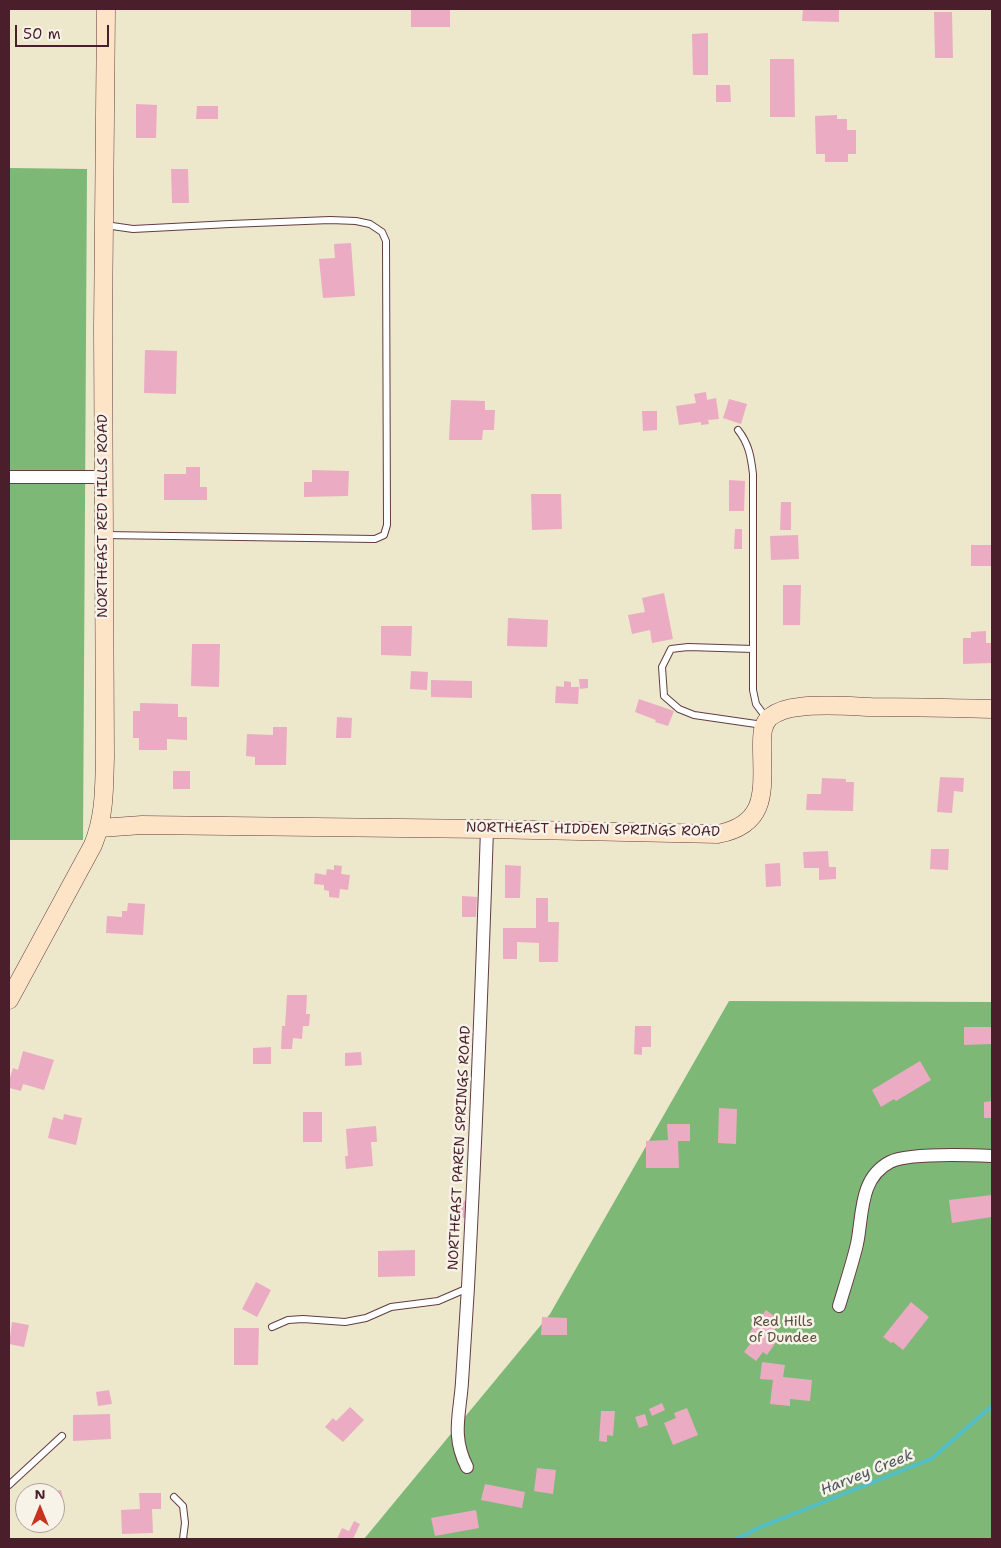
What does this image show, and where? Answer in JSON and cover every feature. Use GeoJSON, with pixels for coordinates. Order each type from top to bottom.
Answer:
{"type":"FeatureCollection","features":[{"type":"Feature","properties":{"kind":"street","name":"NORTHEAST RED HILLS ROAD"},"geometry":{"type":"LineString","coordinates":[[9,1000],[93,846],[100,828],[104,796],[103,477],[106,9]]}},
{"type":"Feature","properties":{"kind":"street"},"geometry":{"type":"LineString","coordinates":[[9,477],[103,477]]}},
{"type":"Feature","properties":{"kind":"street"},"geometry":{"type":"LineString","coordinates":[[766,722],[777,713],[786,709],[812,706],[992,709]]}},
{"type":"Feature","properties":{"kind":"street","name":"NORTHEAST HIDDEN SPRINGS ROAD"},"geometry":{"type":"LineString","coordinates":[[100,828],[142,825],[487,829],[705,835],[732,832],[748,822],[758,808],[761,799],[762,737],[766,722]]}},
{"type":"Feature","properties":{"kind":"street","name":"NORTHEAST PAREN SPRINGS ROAD"},"geometry":{"type":"LineString","coordinates":[[467,1467],[462,1458],[459,1443],[457,1413],[462,1387],[468,1288],[487,829]]}},
{"type":"Feature","properties":{"kind":"street"},"geometry":{"type":"LineString","coordinates":[[839,1306],[857,1243],[864,1199],[874,1174],[891,1162],[916,1157],[992,1156]]}},
{"type":"Feature","properties":{"kind":"lane"},"geometry":{"type":"LineString","coordinates":[[103,535],[375,539],[384,535],[387,525],[386,241],[382,232],[370,224],[330,220],[133,229],[104,224]]}},
{"type":"Feature","properties":{"kind":"lane"},"geometry":{"type":"LineString","coordinates":[[738,430],[746,440],[751,455],[753,474],[753,690],[756,704],[766,722]]}},
{"type":"Feature","properties":{"kind":"lane"},"geometry":{"type":"LineString","coordinates":[[753,649],[688,647],[671,649],[662,667],[664,696],[679,709],[694,716],[766,722]]}},
{"type":"Feature","properties":{"kind":"lane"},"geometry":{"type":"LineString","coordinates":[[272,1327],[288,1320],[303,1319],[345,1322],[366,1318],[390,1307],[438,1302],[468,1288]]}},
{"type":"Feature","properties":{"kind":"lane"},"geometry":{"type":"LineString","coordinates":[[9,1485],[62,1436]]}},
{"type":"Feature","properties":{"kind":"lane"},"geometry":{"type":"LineString","coordinates":[[174,1497],[183,1506],[185,1524],[183,1539]]}},
{"type":"Feature","properties":{"kind":"green space"},"geometry":{"type":"Polygon","coordinates":[[[9,168],[87,169],[83,840],[9,840],[9,168]]]}},
{"type":"Feature","properties":{"kind":"green space","name":"Red Hills of Dundee"},"geometry":{"type":"Polygon","coordinates":[[[729,1001],[992,1002],[992,1539],[364,1539],[550,1314],[729,1001]]]}},
{"type":"Feature","properties":{"kind":"building"},"geometry":{"type":"Polygon","coordinates":[[[411,9],[450,9],[450,27],[411,27],[411,9]]]}},
{"type":"Feature","properties":{"kind":"building"},"geometry":{"type":"Polygon","coordinates":[[[803,9],[839,9],[839,22],[802,21],[803,9]]]}},
{"type":"Feature","properties":{"kind":"building"},"geometry":{"type":"Polygon","coordinates":[[[934,12],[952,12],[953,58],[935,58],[934,12]]]}},
{"type":"Feature","properties":{"kind":"building"},"geometry":{"type":"Polygon","coordinates":[[[708,33],[708,75],[693,75],[692,34],[708,33]]]}},
{"type":"Feature","properties":{"kind":"building"},"geometry":{"type":"Polygon","coordinates":[[[770,59],[794,59],[795,117],[770,117],[770,59]]]}},
{"type":"Feature","properties":{"kind":"building"},"geometry":{"type":"Polygon","coordinates":[[[716,85],[730,85],[731,102],[716,102],[716,85]]]}},
{"type":"Feature","properties":{"kind":"building"},"geometry":{"type":"Polygon","coordinates":[[[136,104],[157,105],[156,138],[136,138],[136,104]]]}},
{"type":"Feature","properties":{"kind":"building"},"geometry":{"type":"Polygon","coordinates":[[[197,106],[218,106],[218,119],[196,119],[197,106]]]}},
{"type":"Feature","properties":{"kind":"building"},"geometry":{"type":"Polygon","coordinates":[[[837,115],[837,119],[847,119],[847,130],[856,130],[856,154],[848,154],[848,162],[825,162],[825,154],[816,154],[815,116],[837,115]]]}},
{"type":"Feature","properties":{"kind":"building"},"geometry":{"type":"Polygon","coordinates":[[[171,169],[188,169],[189,203],[172,203],[171,169]]]}},
{"type":"Feature","properties":{"kind":"building"},"geometry":{"type":"Polygon","coordinates":[[[351,243],[355,296],[323,298],[319,259],[335,258],[334,244],[351,243]]]}},
{"type":"Feature","properties":{"kind":"building"},"geometry":{"type":"Polygon","coordinates":[[[145,350],[177,351],[176,394],[144,393],[145,350]]]}},
{"type":"Feature","properties":{"kind":"building"},"geometry":{"type":"Polygon","coordinates":[[[706,392],[707,400],[716,398],[719,419],[708,420],[709,424],[701,425],[701,422],[679,425],[676,406],[696,403],[694,394],[706,392]]]}},
{"type":"Feature","properties":{"kind":"building"},"geometry":{"type":"Polygon","coordinates":[[[729,399],[747,404],[741,424],[723,418],[729,399]]]}},
{"type":"Feature","properties":{"kind":"building"},"geometry":{"type":"Polygon","coordinates":[[[451,400],[485,401],[485,410],[495,410],[494,430],[483,430],[482,440],[449,440],[451,400]]]}},
{"type":"Feature","properties":{"kind":"building"},"geometry":{"type":"Polygon","coordinates":[[[642,411],[657,411],[657,430],[643,431],[642,411]]]}},
{"type":"Feature","properties":{"kind":"building"},"geometry":{"type":"Polygon","coordinates":[[[186,467],[200,467],[200,487],[207,487],[207,500],[164,500],[164,474],[186,474],[186,467]]]}},
{"type":"Feature","properties":{"kind":"building"},"geometry":{"type":"Polygon","coordinates":[[[312,470],[349,471],[348,496],[304,497],[304,482],[312,482],[312,470]]]}},
{"type":"Feature","properties":{"kind":"building"},"geometry":{"type":"Polygon","coordinates":[[[729,480],[745,481],[744,511],[729,511],[729,480]]]}},
{"type":"Feature","properties":{"kind":"building"},"geometry":{"type":"Polygon","coordinates":[[[531,494],[561,494],[562,529],[532,530],[531,494]]]}},
{"type":"Feature","properties":{"kind":"building"},"geometry":{"type":"Polygon","coordinates":[[[781,502],[791,502],[791,530],[780,530],[781,502]]]}},
{"type":"Feature","properties":{"kind":"building"},"geometry":{"type":"Polygon","coordinates":[[[735,529],[742,529],[742,549],[734,549],[735,529]]]}},
{"type":"Feature","properties":{"kind":"building"},"geometry":{"type":"Polygon","coordinates":[[[798,535],[799,559],[771,560],[770,536],[798,535]]]}},
{"type":"Feature","properties":{"kind":"building"},"geometry":{"type":"Polygon","coordinates":[[[971,545],[992,545],[992,566],[971,566],[971,545]]]}},
{"type":"Feature","properties":{"kind":"building"},"geometry":{"type":"Polygon","coordinates":[[[783,585],[801,585],[800,625],[783,625],[783,585]]]}},
{"type":"Feature","properties":{"kind":"building"},"geometry":{"type":"Polygon","coordinates":[[[664,593],[673,639],[652,643],[650,630],[632,634],[628,615],[645,612],[642,598],[664,593]]]}},
{"type":"Feature","properties":{"kind":"building"},"geometry":{"type":"Polygon","coordinates":[[[508,618],[548,620],[547,647],[507,646],[508,618]]]}},
{"type":"Feature","properties":{"kind":"building"},"geometry":{"type":"Polygon","coordinates":[[[381,626],[412,626],[411,656],[381,655],[381,626]]]}},
{"type":"Feature","properties":{"kind":"building"},"geometry":{"type":"Polygon","coordinates":[[[986,631],[986,643],[992,643],[992,663],[963,664],[963,638],[971,638],[971,632],[986,631]]]}},
{"type":"Feature","properties":{"kind":"building"},"geometry":{"type":"Polygon","coordinates":[[[192,644],[220,644],[219,687],[191,686],[192,644]]]}},
{"type":"Feature","properties":{"kind":"building"},"geometry":{"type":"Polygon","coordinates":[[[411,671],[428,672],[427,690],[410,689],[411,671]]]}},
{"type":"Feature","properties":{"kind":"building"},"geometry":{"type":"Polygon","coordinates":[[[579,679],[588,679],[588,688],[580,689],[579,679]]]}},
{"type":"Feature","properties":{"kind":"building"},"geometry":{"type":"Polygon","coordinates":[[[431,680],[472,681],[472,698],[431,697],[431,680]]]}},
{"type":"Feature","properties":{"kind":"building"},"geometry":{"type":"Polygon","coordinates":[[[564,681],[571,682],[571,687],[579,687],[578,704],[555,703],[556,686],[564,687],[564,681]]]}},
{"type":"Feature","properties":{"kind":"building"},"geometry":{"type":"Polygon","coordinates":[[[639,699],[674,711],[668,726],[635,712],[639,699]]]}},
{"type":"Feature","properties":{"kind":"building"},"geometry":{"type":"Polygon","coordinates":[[[140,703],[178,704],[178,717],[187,717],[187,740],[167,739],[167,750],[139,750],[139,738],[133,738],[133,711],[140,711],[140,703]]]}},
{"type":"Feature","properties":{"kind":"building"},"geometry":{"type":"Polygon","coordinates":[[[337,717],[352,718],[351,738],[336,738],[337,717]]]}},
{"type":"Feature","properties":{"kind":"building"},"geometry":{"type":"Polygon","coordinates":[[[273,727],[287,727],[286,765],[255,765],[255,757],[246,756],[247,734],[273,735],[273,727]]]}},
{"type":"Feature","properties":{"kind":"building"},"geometry":{"type":"Polygon","coordinates":[[[173,771],[190,771],[190,789],[173,789],[173,771]]]}},
{"type":"Feature","properties":{"kind":"building"},"geometry":{"type":"Polygon","coordinates":[[[940,777],[964,778],[963,792],[954,791],[952,813],[937,812],[940,777]]]}},
{"type":"Feature","properties":{"kind":"building"},"geometry":{"type":"Polygon","coordinates":[[[822,778],[846,779],[846,782],[854,782],[853,811],[806,810],[807,794],[821,794],[822,778]]]}},
{"type":"Feature","properties":{"kind":"building"},"geometry":{"type":"Polygon","coordinates":[[[931,849],[949,849],[948,870],[930,869],[931,849]]]}},
{"type":"Feature","properties":{"kind":"building"},"geometry":{"type":"Polygon","coordinates":[[[828,851],[829,867],[836,867],[836,879],[819,880],[819,868],[804,868],[803,852],[828,851]]]}},
{"type":"Feature","properties":{"kind":"building"},"geometry":{"type":"Polygon","coordinates":[[[780,863],[781,886],[766,887],[765,864],[780,863]]]}},
{"type":"Feature","properties":{"kind":"building"},"geometry":{"type":"Polygon","coordinates":[[[334,865],[342,866],[341,874],[350,875],[348,890],[340,889],[339,898],[329,897],[329,891],[324,890],[324,885],[314,884],[315,873],[326,875],[327,869],[334,870],[334,865]]]}},
{"type":"Feature","properties":{"kind":"building"},"geometry":{"type":"Polygon","coordinates":[[[505,865],[521,866],[520,898],[505,898],[505,865]]]}},
{"type":"Feature","properties":{"kind":"building"},"geometry":{"type":"Polygon","coordinates":[[[462,896],[477,897],[476,917],[462,917],[462,896]]]}},
{"type":"Feature","properties":{"kind":"building"},"geometry":{"type":"Polygon","coordinates":[[[536,898],[548,898],[548,922],[559,922],[558,962],[539,962],[539,943],[517,942],[517,959],[503,959],[503,928],[536,928],[536,898]]]}},
{"type":"Feature","properties":{"kind":"building"},"geometry":{"type":"Polygon","coordinates":[[[128,903],[145,904],[143,935],[106,933],[107,916],[122,917],[122,911],[127,911],[128,903]]]}},
{"type":"Feature","properties":{"kind":"building"},"geometry":{"type":"Polygon","coordinates":[[[287,995],[307,995],[306,1014],[310,1014],[309,1026],[303,1026],[302,1039],[293,1038],[292,1049],[281,1049],[282,1026],[285,1026],[287,995]]]}},
{"type":"Feature","properties":{"kind":"building"},"geometry":{"type":"Polygon","coordinates":[[[635,1026],[651,1026],[651,1047],[642,1047],[642,1055],[634,1054],[635,1026]]]}},
{"type":"Feature","properties":{"kind":"building"},"geometry":{"type":"Polygon","coordinates":[[[964,1027],[992,1027],[992,1044],[964,1045],[964,1027]]]}},
{"type":"Feature","properties":{"kind":"building"},"geometry":{"type":"Polygon","coordinates":[[[271,1047],[271,1064],[253,1064],[253,1048],[271,1047]]]}},
{"type":"Feature","properties":{"kind":"building"},"geometry":{"type":"Polygon","coordinates":[[[23,1051],[54,1060],[44,1090],[23,1084],[21,1091],[9,1088],[13,1068],[18,1070],[23,1051]]]}},
{"type":"Feature","properties":{"kind":"building"},"geometry":{"type":"Polygon","coordinates":[[[361,1052],[362,1065],[345,1066],[345,1053],[361,1052]]]}},
{"type":"Feature","properties":{"kind":"building"},"geometry":{"type":"Polygon","coordinates":[[[920,1061],[931,1080],[896,1101],[894,1099],[881,1107],[872,1090],[920,1061]]]}},
{"type":"Feature","properties":{"kind":"building"},"geometry":{"type":"Polygon","coordinates":[[[992,1101],[992,1118],[984,1118],[984,1102],[992,1101]]]}},
{"type":"Feature","properties":{"kind":"building"},"geometry":{"type":"Polygon","coordinates":[[[719,1108],[737,1109],[736,1144],[718,1143],[719,1108]]]}},
{"type":"Feature","properties":{"kind":"building"},"geometry":{"type":"Polygon","coordinates":[[[303,1112],[322,1112],[322,1142],[303,1142],[303,1112]]]}},
{"type":"Feature","properties":{"kind":"building"},"geometry":{"type":"Polygon","coordinates":[[[64,1114],[82,1118],[76,1145],[48,1138],[53,1117],[63,1120],[64,1114]]]}},
{"type":"Feature","properties":{"kind":"building"},"geometry":{"type":"Polygon","coordinates":[[[667,1124],[690,1124],[690,1141],[678,1141],[679,1168],[646,1168],[646,1141],[668,1140],[667,1124]]]}},
{"type":"Feature","properties":{"kind":"building"},"geometry":{"type":"Polygon","coordinates":[[[376,1126],[377,1142],[371,1142],[373,1166],[346,1169],[345,1156],[348,1156],[346,1129],[376,1126]]]}},
{"type":"Feature","properties":{"kind":"building"},"geometry":{"type":"Polygon","coordinates":[[[992,1195],[992,1217],[952,1223],[949,1200],[992,1195]]]}},
{"type":"Feature","properties":{"kind":"building"},"geometry":{"type":"Polygon","coordinates":[[[453,1200],[469,1201],[469,1218],[453,1218],[453,1200]]]}},
{"type":"Feature","properties":{"kind":"building"},"geometry":{"type":"Polygon","coordinates":[[[415,1250],[415,1276],[378,1277],[378,1251],[415,1250]]]}},
{"type":"Feature","properties":{"kind":"building"},"geometry":{"type":"Polygon","coordinates":[[[256,1282],[271,1290],[257,1317],[242,1309],[256,1282]]]}},
{"type":"Feature","properties":{"kind":"building"},"geometry":{"type":"Polygon","coordinates":[[[911,1302],[929,1317],[903,1350],[883,1337],[911,1302]]]}},
{"type":"Feature","properties":{"kind":"building"},"geometry":{"type":"Polygon","coordinates":[[[766,1310],[781,1321],[772,1333],[779,1338],[767,1355],[763,1352],[756,1361],[744,1352],[753,1340],[747,1336],[766,1310]]]}},
{"type":"Feature","properties":{"kind":"building"},"geometry":{"type":"Polygon","coordinates":[[[542,1317],[567,1318],[567,1335],[541,1335],[542,1317]]]}},
{"type":"Feature","properties":{"kind":"building"},"geometry":{"type":"Polygon","coordinates":[[[12,1322],[29,1325],[24,1347],[9,1344],[12,1322]]]}},
{"type":"Feature","properties":{"kind":"building"},"geometry":{"type":"Polygon","coordinates":[[[234,1328],[259,1328],[258,1365],[234,1365],[234,1328]]]}},
{"type":"Feature","properties":{"kind":"building"},"geometry":{"type":"Polygon","coordinates":[[[762,1362],[785,1365],[783,1377],[812,1380],[810,1401],[790,1399],[790,1406],[770,1404],[773,1380],[760,1379],[762,1362]]]}},
{"type":"Feature","properties":{"kind":"building"},"geometry":{"type":"Polygon","coordinates":[[[109,1390],[112,1404],[98,1406],[96,1392],[109,1390]]]}},
{"type":"Feature","properties":{"kind":"building"},"geometry":{"type":"Polygon","coordinates":[[[662,1403],[665,1410],[652,1416],[649,1409],[662,1403]]]}},
{"type":"Feature","properties":{"kind":"building"},"geometry":{"type":"Polygon","coordinates":[[[350,1407],[364,1420],[343,1442],[325,1427],[333,1418],[336,1421],[350,1407]]]}},
{"type":"Feature","properties":{"kind":"building"},"geometry":{"type":"Polygon","coordinates":[[[687,1408],[698,1435],[673,1445],[664,1423],[676,1418],[674,1413],[687,1408]]]}},
{"type":"Feature","properties":{"kind":"building"},"geometry":{"type":"Polygon","coordinates":[[[601,1411],[615,1411],[613,1436],[607,1435],[607,1442],[599,1441],[601,1411]]]}},
{"type":"Feature","properties":{"kind":"building"},"geometry":{"type":"Polygon","coordinates":[[[110,1414],[111,1439],[73,1441],[73,1415],[110,1414]]]}},
{"type":"Feature","properties":{"kind":"building"},"geometry":{"type":"Polygon","coordinates":[[[645,1414],[648,1425],[639,1428],[635,1417],[645,1414]]]}},
{"type":"Feature","properties":{"kind":"building"},"geometry":{"type":"Polygon","coordinates":[[[537,1468],[556,1470],[553,1494],[534,1491],[537,1468]]]}},
{"type":"Feature","properties":{"kind":"building"},"geometry":{"type":"Polygon","coordinates":[[[485,1484],[525,1492],[522,1508],[481,1500],[485,1484]]]}},
{"type":"Feature","properties":{"kind":"building"},"geometry":{"type":"Polygon","coordinates":[[[139,1493],[161,1493],[161,1509],[152,1509],[153,1533],[122,1534],[121,1510],[140,1509],[139,1493]]]}},
{"type":"Feature","properties":{"kind":"building"},"geometry":{"type":"Polygon","coordinates":[[[476,1510],[479,1528],[435,1536],[431,1518],[476,1510]]]}},
{"type":"Feature","properties":{"kind":"building"},"geometry":{"type":"Polygon","coordinates":[[[354,1521],[360,1524],[353,1539],[337,1539],[342,1528],[349,1531],[354,1521]]]}},
{"type":"Feature","properties":{"kind":"waterway","name":"Harvey Creek"},"geometry":{"type":"LineString","coordinates":[[736,1539],[763,1526],[931,1459],[992,1406]]}}]}
